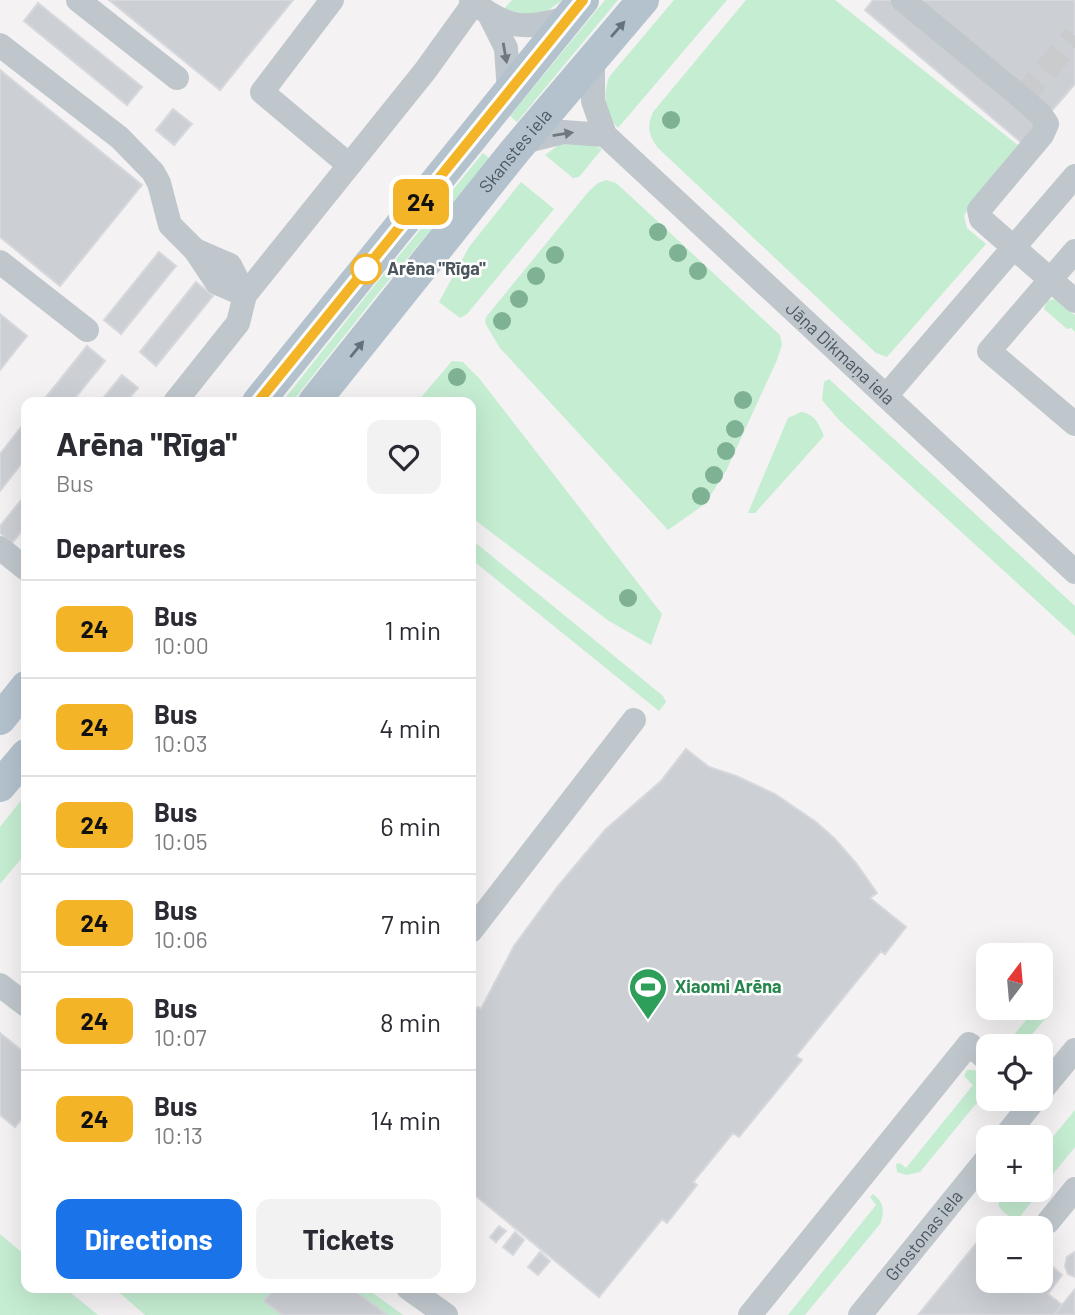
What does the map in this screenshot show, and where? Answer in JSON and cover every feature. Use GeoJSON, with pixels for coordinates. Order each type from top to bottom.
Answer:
{"type":"FeatureCollection","features":[{"type":"Feature","properties":{"kind":"main road","name":"Skanstes iela"},"geometry":{"type":"LineString","coordinates":[[318,397],[523,142],[643,0]]}},
{"type":"Feature","properties":{"kind":"main road"},"geometry":{"type":"LineString","coordinates":[[262,397],[576,8]]}},
{"type":"Feature","properties":{"kind":"main road"},"geometry":{"type":"LineString","coordinates":[[0,719],[21,693]]}},
{"type":"Feature","properties":{"kind":"main road"},"geometry":{"type":"LineString","coordinates":[[0,786],[21,761]]}},
{"type":"Feature","properties":{"kind":"street"},"geometry":{"type":"LineString","coordinates":[[78,0],[177,78]]}},
{"type":"Feature","properties":{"kind":"street"},"geometry":{"type":"LineString","coordinates":[[331,0],[262,92],[349,164]]}},
{"type":"Feature","properties":{"kind":"street"},"geometry":{"type":"LineString","coordinates":[[903,0],[1041,114],[1046,124],[1042,135],[979,210],[981,219],[1075,301]]}},
{"type":"Feature","properties":{"kind":"street"},"geometry":{"type":"LineString","coordinates":[[179,397],[238,323],[245,295],[478,7]]}},
{"type":"Feature","properties":{"kind":"street"},"geometry":{"type":"LineString","coordinates":[[478,7],[522,26],[540,26],[576,8]]}},
{"type":"Feature","properties":{"kind":"street"},"geometry":{"type":"LineString","coordinates":[[478,7],[506,48],[509,93]]}},
{"type":"Feature","properties":{"kind":"street"},"geometry":{"type":"LineString","coordinates":[[0,45],[120,138],[153,172],[159,183],[170,225],[195,250],[230,265],[245,295]]}},
{"type":"Feature","properties":{"kind":"street","name":"Jāņa Dikmaņa iela"},"geometry":{"type":"LineString","coordinates":[[593,57],[593,101],[605,135],[1075,572]]}},
{"type":"Feature","properties":{"kind":"street"},"geometry":{"type":"LineString","coordinates":[[523,142],[563,132],[605,135]]}},
{"type":"Feature","properties":{"kind":"street"},"geometry":{"type":"LineString","coordinates":[[886,396],[1075,176]]}},
{"type":"Feature","properties":{"kind":"street"},"geometry":{"type":"LineString","coordinates":[[1075,251],[989,351],[1075,424]]}},
{"type":"Feature","properties":{"kind":"street"},"geometry":{"type":"LineString","coordinates":[[0,262],[86,330]]}},
{"type":"Feature","properties":{"kind":"street"},"geometry":{"type":"LineString","coordinates":[[0,548],[21,565]]}},
{"type":"Feature","properties":{"kind":"street"},"geometry":{"type":"LineString","coordinates":[[476,925],[634,720]]}},
{"type":"Feature","properties":{"kind":"street"},"geometry":{"type":"LineString","coordinates":[[0,985],[21,1001]]}},
{"type":"Feature","properties":{"kind":"street"},"geometry":{"type":"LineString","coordinates":[[750,1315],[969,1044],[976,1050]]}},
{"type":"Feature","properties":{"kind":"street"},"geometry":{"type":"LineString","coordinates":[[1053,1077],[1075,1050]]}},
{"type":"Feature","properties":{"kind":"street"},"geometry":{"type":"LineString","coordinates":[[1014,1125],[1025,1111]]}},
{"type":"Feature","properties":{"kind":"street","name":"Grostonas iela"},"geometry":{"type":"LineString","coordinates":[[860,1315],[976,1172]]}},
{"type":"Feature","properties":{"kind":"street"},"geometry":{"type":"LineString","coordinates":[[1053,1217],[1075,1189]]}},
{"type":"Feature","properties":{"kind":"street"},"geometry":{"type":"LineString","coordinates":[[415,1293],[446,1315]]}},
{"type":"Feature","properties":{"kind":"green space"},"geometry":{"type":"Polygon","coordinates":[[[512,0],[563,0],[538,17],[504,9],[512,0]]]}},
{"type":"Feature","properties":{"kind":"green space"},"geometry":{"type":"Polygon","coordinates":[[[605,0],[618,0],[517,122],[510,116],[605,0]]]}},
{"type":"Feature","properties":{"kind":"green space"},"geometry":{"type":"Polygon","coordinates":[[[674,0],[727,0],[618,128],[610,117],[606,104],[609,77],[674,0]]]}},
{"type":"Feature","properties":{"kind":"green space"},"geometry":{"type":"Polygon","coordinates":[[[746,0],[835,0],[1019,146],[969,206],[964,216],[967,228],[986,244],[887,357],[876,353],[658,148],[650,135],[653,112],[746,0]]]}},
{"type":"Feature","properties":{"kind":"green space"},"geometry":{"type":"Polygon","coordinates":[[[560,144],[593,145],[602,149],[579,177],[573,178],[545,155],[560,144]]]}},
{"type":"Feature","properties":{"kind":"green space"},"geometry":{"type":"Polygon","coordinates":[[[483,153],[490,159],[296,397],[286,397],[483,153]]]}},
{"type":"Feature","properties":{"kind":"green space"},"geometry":{"type":"Polygon","coordinates":[[[606,180],[616,183],[780,335],[782,344],[726,471],[705,504],[668,530],[500,348],[485,323],[486,317],[589,191],[606,180]]]}},
{"type":"Feature","properties":{"kind":"green space"},"geometry":{"type":"Polygon","coordinates":[[[521,182],[554,209],[467,314],[460,318],[439,302],[469,247],[521,182]]]}},
{"type":"Feature","properties":{"kind":"green space"},"geometry":{"type":"Polygon","coordinates":[[[1054,299],[1075,315],[1075,332],[1071,328],[1067,329],[1044,309],[1047,301],[1054,299]]]}},
{"type":"Feature","properties":{"kind":"green space"},"geometry":{"type":"Polygon","coordinates":[[[452,361],[463,362],[479,378],[662,614],[651,645],[609,621],[476,521],[476,397],[421,397],[452,361]]]}},
{"type":"Feature","properties":{"kind":"green space"},"geometry":{"type":"Polygon","coordinates":[[[829,379],[1075,606],[1075,636],[839,420],[822,400],[824,382],[829,379]]]}},
{"type":"Feature","properties":{"kind":"green space"},"geometry":{"type":"Polygon","coordinates":[[[801,412],[813,417],[824,436],[755,513],[748,513],[788,418],[801,412]]]}},
{"type":"Feature","properties":{"kind":"green space"},"geometry":{"type":"Polygon","coordinates":[[[476,543],[663,696],[666,702],[659,711],[476,563],[476,543]]]}},
{"type":"Feature","properties":{"kind":"green space"},"geometry":{"type":"Polygon","coordinates":[[[21,800],[21,859],[0,884],[0,827],[21,800]]]}},
{"type":"Feature","properties":{"kind":"green space"},"geometry":{"type":"Polygon","coordinates":[[[1026,1020],[1044,1020],[1032,1034],[1015,1034],[1026,1020]]]}},
{"type":"Feature","properties":{"kind":"green space"},"geometry":{"type":"Polygon","coordinates":[[[967,1070],[976,1071],[976,1104],[920,1172],[906,1175],[897,1172],[896,1164],[900,1163],[906,1168],[973,1085],[964,1076],[967,1070]]]}},
{"type":"Feature","properties":{"kind":"green space"},"geometry":{"type":"Polygon","coordinates":[[[1075,1110],[1075,1147],[1053,1174],[1053,1137],[1075,1110]]]}},
{"type":"Feature","properties":{"kind":"green space"},"geometry":{"type":"Polygon","coordinates":[[[873,1194],[882,1208],[880,1224],[805,1315],[788,1315],[876,1205],[870,1197],[873,1194]]]}},
{"type":"Feature","properties":{"kind":"green space"},"geometry":{"type":"Polygon","coordinates":[[[1031,1202],[1020,1216],[1006,1214],[998,1204],[1031,1202]]]}},
{"type":"Feature","properties":{"kind":"green space"},"geometry":{"type":"Polygon","coordinates":[[[0,1234],[21,1252],[21,1293],[71,1293],[98,1315],[0,1315],[0,1234]]]}},
{"type":"Feature","properties":{"kind":"green space"},"geometry":{"type":"Polygon","coordinates":[[[120,1293],[373,1293],[403,1315],[145,1315],[120,1293]]]}},
{"type":"Feature","properties":{"kind":"building"},"geometry":{"type":"Polygon","coordinates":[[[109,0],[293,0],[220,90],[109,0]]]}},
{"type":"Feature","properties":{"kind":"building"},"geometry":{"type":"Polygon","coordinates":[[[873,0],[1075,0],[1075,84],[1023,144],[865,10],[873,0]]]}},
{"type":"Feature","properties":{"kind":"building"},"geometry":{"type":"Polygon","coordinates":[[[38,3],[142,87],[127,105],[24,21],[38,3]]]}},
{"type":"Feature","properties":{"kind":"building"},"geometry":{"type":"Polygon","coordinates":[[[0,70],[142,185],[60,286],[0,237],[0,70]]]}},
{"type":"Feature","properties":{"kind":"building"},"geometry":{"type":"Polygon","coordinates":[[[173,109],[192,124],[174,145],[156,130],[173,109]]]}},
{"type":"Feature","properties":{"kind":"building"},"geometry":{"type":"Polygon","coordinates":[[[159,252],[176,266],[121,334],[104,320],[159,252]]]}},
{"type":"Feature","properties":{"kind":"building"},"geometry":{"type":"Polygon","coordinates":[[[196,282],[213,296],[156,366],[140,352],[196,282]]]}},
{"type":"Feature","properties":{"kind":"building"},"geometry":{"type":"Polygon","coordinates":[[[0,314],[27,336],[0,370],[0,314]]]}},
{"type":"Feature","properties":{"kind":"building"},"geometry":{"type":"Polygon","coordinates":[[[87,346],[105,361],[76,397],[46,397],[87,346]]]}},
{"type":"Feature","properties":{"kind":"building"},"geometry":{"type":"Polygon","coordinates":[[[122,375],[138,388],[130,397],[104,397],[122,375]]]}},
{"type":"Feature","properties":{"kind":"building"},"geometry":{"type":"Polygon","coordinates":[[[21,427],[21,464],[0,491],[0,454],[21,427]]]}},
{"type":"Feature","properties":{"kind":"building"},"geometry":{"type":"Polygon","coordinates":[[[21,500],[21,532],[12,543],[0,533],[0,526],[21,500]]]}},
{"type":"Feature","properties":{"kind":"building","name":"Xiaomi Arēna"},"geometry":{"type":"Polygon","coordinates":[[[686,749],[709,767],[775,794],[816,822],[835,839],[877,893],[870,898],[906,927],[885,954],[881,951],[796,1056],[802,1060],[739,1137],[733,1133],[693,1182],[697,1185],[667,1223],[662,1219],[599,1297],[476,1196],[476,1009],[478,1007],[481,1009],[514,946],[558,886],[605,830],[661,781],[686,749]]]}},
{"type":"Feature","properties":{"kind":"building"},"geometry":{"type":"Polygon","coordinates":[[[0,1033],[21,1050],[21,1120],[15,1127],[0,1115],[0,1033]]]}},
{"type":"Feature","properties":{"kind":"building"},"geometry":{"type":"Polygon","coordinates":[[[499,1226],[506,1231],[496,1242],[490,1237],[499,1226]]]}},
{"type":"Feature","properties":{"kind":"building"},"geometry":{"type":"Polygon","coordinates":[[[515,1232],[524,1240],[513,1255],[503,1247],[515,1232]]]}},
{"type":"Feature","properties":{"kind":"building"},"geometry":{"type":"Polygon","coordinates":[[[976,1244],[976,1293],[1049,1293],[1062,1305],[1054,1315],[918,1315],[976,1244]]]}},
{"type":"Feature","properties":{"kind":"building"},"geometry":{"type":"Polygon","coordinates":[[[540,1252],[550,1261],[538,1275],[528,1267],[540,1252]]]}},
{"type":"Feature","properties":{"kind":"building"},"geometry":{"type":"Polygon","coordinates":[[[1075,1252],[1075,1277],[1068,1274],[1065,1266],[1067,1257],[1075,1252]]]}},
{"type":"Feature","properties":{"kind":"building"},"geometry":{"type":"Polygon","coordinates":[[[1053,1267],[1062,1275],[1053,1287],[1053,1267]]]}},
{"type":"Feature","properties":{"kind":"building"},"geometry":{"type":"Polygon","coordinates":[[[1075,1289],[1075,1315],[1054,1315],[1062,1305],[1075,1289]]]}},
{"type":"Feature","properties":{"kind":"building"},"geometry":{"type":"Polygon","coordinates":[[[271,1293],[358,1293],[387,1315],[282,1315],[264,1301],[271,1293]]]}},
{"type":"Feature","properties":{"kind":"tunnel"},"geometry":{"type":"LineString","coordinates":[[1022,98],[1075,36]]}},
{"type":"Feature","properties":{"kind":"bus line","name":"24"},"geometry":{"type":"LineString","coordinates":[[262,397],[583,0]]}},
{"type":"Feature","properties":{"kind":"place","name":"Arēna \"Rīga\""},"geometry":{"type":"Point","coordinates":[366,269]}},
{"type":"Feature","properties":{"kind":"place","name":"Xiaomi Arēna"},"geometry":{"type":"Point","coordinates":[648,1021]}}]}
